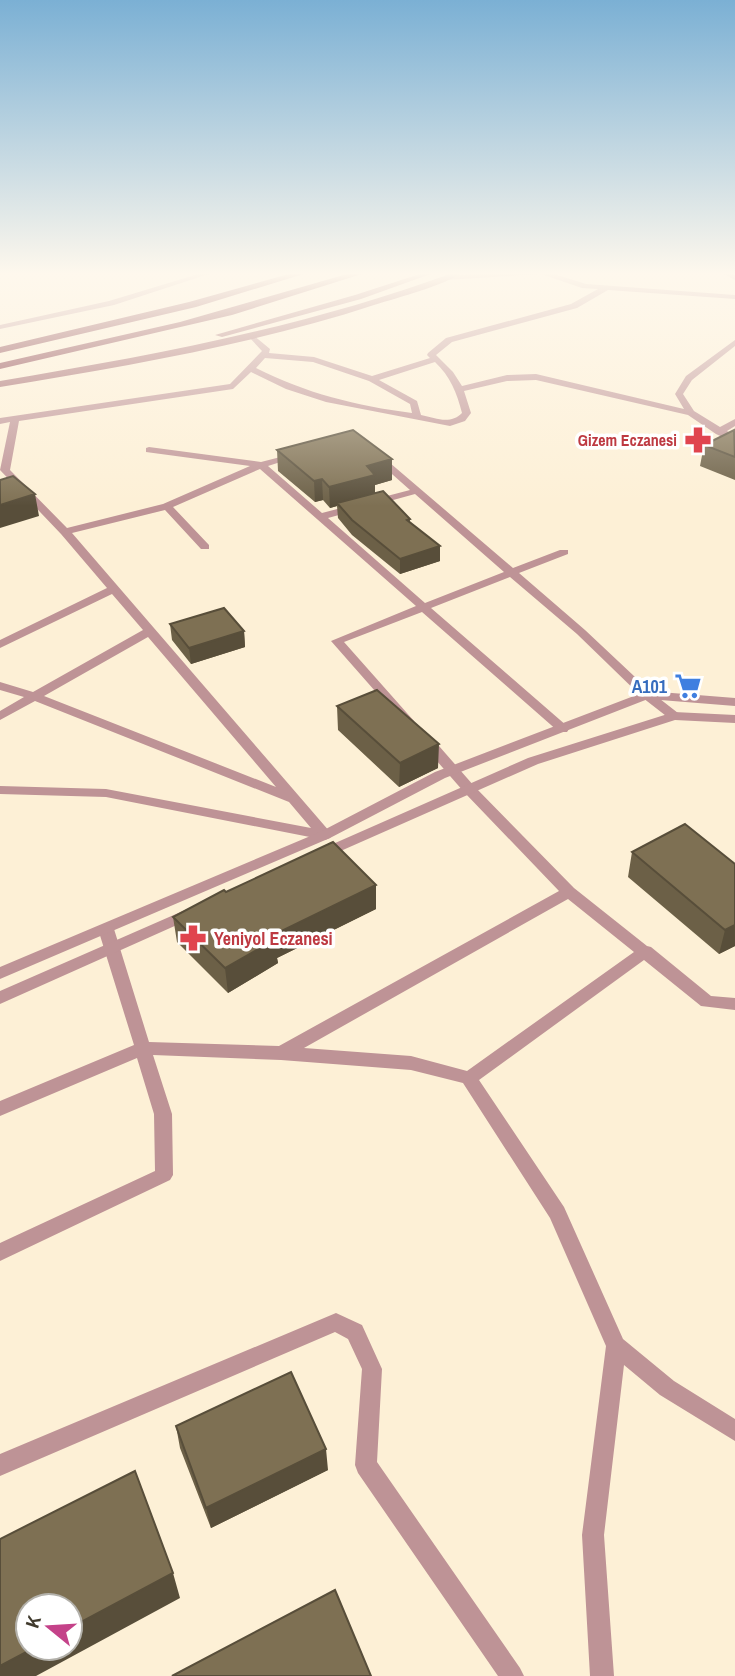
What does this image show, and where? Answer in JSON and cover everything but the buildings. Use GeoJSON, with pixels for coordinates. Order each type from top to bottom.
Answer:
{"type":"FeatureCollection","features":[{"type":"Feature","properties":{"kind":"highway"},"geometry":{"type":"LineString","coordinates":[[0,366],[71,350]]}},
{"type":"Feature","properties":{"kind":"highway"},"geometry":{"type":"LineString","coordinates":[[0,358],[10,351]]}},
{"type":"Feature","properties":{"kind":"main road"},"geometry":{"type":"LineString","coordinates":[[0,383],[149,350]]}},
{"type":"Feature","properties":{"kind":"main road"},"geometry":{"type":"LineString","coordinates":[[0,383],[194,350]]}},
{"type":"Feature","properties":{"kind":"street"},"geometry":{"type":"LineString","coordinates":[[0,421],[233,386],[266,350]]}},
{"type":"Feature","properties":{"kind":"street"},"geometry":{"type":"LineString","coordinates":[[250,368],[309,396],[377,413],[417,416],[452,424],[462,421],[467,413],[461,389],[447,366],[431,355],[437,350]]}},
{"type":"Feature","properties":{"kind":"street"},"geometry":{"type":"LineString","coordinates":[[691,413],[678,394],[689,378],[725,350]]}},
{"type":"Feature","properties":{"kind":"street"},"geometry":{"type":"LineString","coordinates":[[262,355],[314,360],[372,379],[414,403],[417,416]]}},
{"type":"Feature","properties":{"kind":"street"},"geometry":{"type":"LineString","coordinates":[[372,379],[437,359]]}},
{"type":"Feature","properties":{"kind":"street"},"geometry":{"type":"LineString","coordinates":[[461,389],[507,378],[536,377],[691,413],[735,440]]}},
{"type":"Feature","properties":{"kind":"street"},"geometry":{"type":"LineString","coordinates":[[15,419],[5,470],[65,532],[325,835]]}},
{"type":"Feature","properties":{"kind":"street"},"geometry":{"type":"LineString","coordinates":[[719,432],[735,422]]}},
{"type":"Feature","properties":{"kind":"street"},"geometry":{"type":"LineString","coordinates":[[365,447],[581,632],[647,695],[674,716]]}},
{"type":"Feature","properties":{"kind":"street"},"geometry":{"type":"LineString","coordinates":[[149,450],[261,465],[563,729]]}},
{"type":"Feature","properties":{"kind":"street"},"geometry":{"type":"LineString","coordinates":[[65,532],[167,506],[261,465],[299,453]]}},
{"type":"Feature","properties":{"kind":"street"},"geometry":{"type":"LineString","coordinates":[[320,517],[416,491]]}},
{"type":"Feature","properties":{"kind":"street"},"geometry":{"type":"LineString","coordinates":[[167,506],[205,547]]}},
{"type":"Feature","properties":{"kind":"street"},"geometry":{"type":"LineString","coordinates":[[564,552],[337,640],[469,789],[569,892],[707,1002],[735,1004]]}},
{"type":"Feature","properties":{"kind":"street"},"geometry":{"type":"LineString","coordinates":[[0,644],[114,589]]}},
{"type":"Feature","properties":{"kind":"street"},"geometry":{"type":"LineString","coordinates":[[0,716],[150,631]]}},
{"type":"Feature","properties":{"kind":"street"},"geometry":{"type":"LineString","coordinates":[[0,686],[33,696],[293,798]]}},
{"type":"Feature","properties":{"kind":"street"},"geometry":{"type":"LineString","coordinates":[[0,973],[325,835],[452,770],[647,695],[735,702]]}},
{"type":"Feature","properties":{"kind":"street"},"geometry":{"type":"LineString","coordinates":[[310,860],[533,761],[674,716],[735,719]]}},
{"type":"Feature","properties":{"kind":"street"},"geometry":{"type":"LineString","coordinates":[[0,790],[106,793],[325,835]]}},
{"type":"Feature","properties":{"kind":"street"},"geometry":{"type":"LineString","coordinates":[[281,1053],[569,892]]}},
{"type":"Feature","properties":{"kind":"street"},"geometry":{"type":"LineString","coordinates":[[0,998],[200,909]]}},
{"type":"Feature","properties":{"kind":"street"},"geometry":{"type":"LineString","coordinates":[[0,1252],[164,1175],[163,1114],[114,947],[106,929]]}},
{"type":"Feature","properties":{"kind":"street"},"geometry":{"type":"LineString","coordinates":[[469,1078],[646,951]]}},
{"type":"Feature","properties":{"kind":"street"},"geometry":{"type":"LineString","coordinates":[[0,1109],[144,1048],[281,1053],[411,1063],[469,1078],[557,1213],[616,1346],[667,1388],[735,1431]]}},
{"type":"Feature","properties":{"kind":"street"},"geometry":{"type":"LineString","coordinates":[[0,1465],[336,1322],[355,1332],[372,1369],[366,1465],[512,1676]]}},
{"type":"Feature","properties":{"kind":"street"},"geometry":{"type":"LineString","coordinates":[[602,1676],[593,1535],[616,1346]]}},
{"type":"Feature","properties":{"kind":"place","name":"Gizem Eczanesi"},"geometry":{"type":"Point","coordinates":[698,440]}},
{"type":"Feature","properties":{"kind":"place","name":"A101"},"geometry":{"type":"Point","coordinates":[688,686]}},
{"type":"Feature","properties":{"kind":"place","name":"Yeniyol Eczanesi"},"geometry":{"type":"Point","coordinates":[193,938]}}]}
